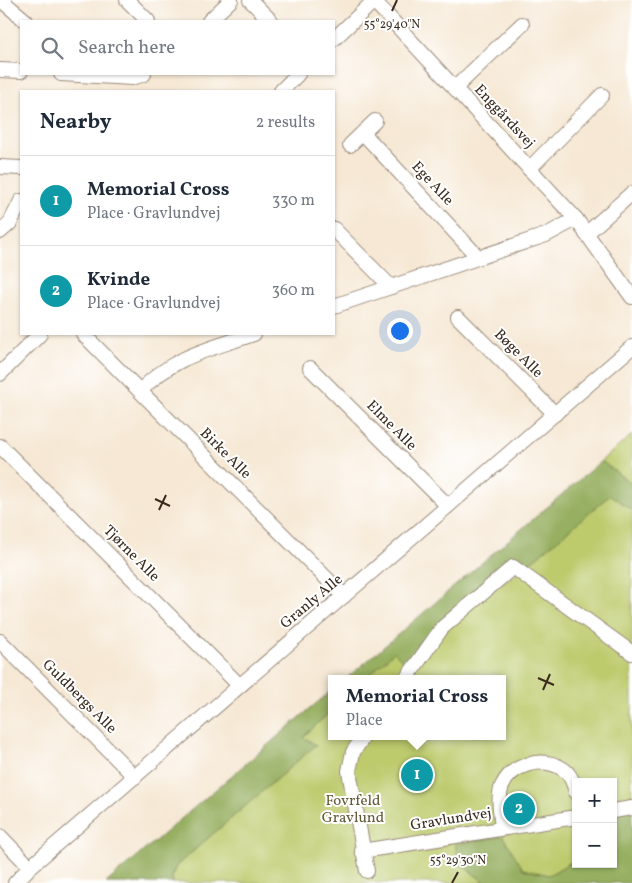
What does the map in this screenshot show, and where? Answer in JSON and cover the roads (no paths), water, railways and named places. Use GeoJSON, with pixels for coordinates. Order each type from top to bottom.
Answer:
{"type":"FeatureCollection","features":[{"type":"Feature","properties":{"kind":"street"},"geometry":{"type":"LineString","coordinates":[[1,0],[25,20]]}},
{"type":"Feature","properties":{"kind":"street"},"geometry":{"type":"LineString","coordinates":[[126,0],[147,20]]}},
{"type":"Feature","properties":{"kind":"street"},"geometry":{"type":"LineString","coordinates":[[211,20],[231,0]]}},
{"type":"Feature","properties":{"kind":"street"},"geometry":{"type":"LineString","coordinates":[[250,0],[270,20]]}},
{"type":"Feature","properties":{"kind":"street"},"geometry":{"type":"LineString","coordinates":[[335,38],[375,1]]}},
{"type":"Feature","properties":{"kind":"street","name":"Enggårdsvej"},"geometry":{"type":"LineString","coordinates":[[375,1],[576,219],[632,297]]}},
{"type":"Feature","properties":{"kind":"street","name":"Enggårdsvej"},"geometry":{"type":"LineString","coordinates":[[455,88],[522,24]]}},
{"type":"Feature","properties":{"kind":"street"},"geometry":{"type":"LineString","coordinates":[[0,70],[20,71]]}},
{"type":"Feature","properties":{"kind":"street"},"geometry":{"type":"LineString","coordinates":[[79,75],[132,78],[141,75]]}},
{"type":"Feature","properties":{"kind":"street"},"geometry":{"type":"LineString","coordinates":[[282,90],[297,75]]}},
{"type":"Feature","properties":{"kind":"street","name":"Enggårdsvej"},"geometry":{"type":"LineString","coordinates":[[530,169],[602,95]]}},
{"type":"Feature","properties":{"kind":"street"},"geometry":{"type":"LineString","coordinates":[[350,145],[375,121]]}},
{"type":"Feature","properties":{"kind":"street","name":"Ege Alle"},"geometry":{"type":"LineString","coordinates":[[362,133],[478,257]]}},
{"type":"Feature","properties":{"kind":"street"},"geometry":{"type":"LineString","coordinates":[[0,167],[20,168]]}},
{"type":"Feature","properties":{"kind":"street"},"geometry":{"type":"LineString","coordinates":[[586,234],[632,193]]}},
{"type":"Feature","properties":{"kind":"street"},"geometry":{"type":"LineString","coordinates":[[0,232],[10,223],[20,203]]}},
{"type":"Feature","properties":{"kind":"street"},"geometry":{"type":"LineString","coordinates":[[335,306],[546,235],[576,219]]}},
{"type":"Feature","properties":{"kind":"street"},"geometry":{"type":"LineString","coordinates":[[335,230],[391,286]]}},
{"type":"Feature","properties":{"kind":"street","name":"Bøge Alle"},"geometry":{"type":"LineString","coordinates":[[458,316],[555,414]]}},
{"type":"Feature","properties":{"kind":"street"},"geometry":{"type":"LineString","coordinates":[[0,374],[39,335]]}},
{"type":"Feature","properties":{"kind":"street","name":"Birke Alle"},"geometry":{"type":"LineString","coordinates":[[84,335],[344,596]]}},
{"type":"Feature","properties":{"kind":"street"},"geometry":{"type":"LineString","coordinates":[[140,391],[157,374],[175,362],[251,335]]}},
{"type":"Feature","properties":{"kind":"street","name":"Granly Alle"},"geometry":{"type":"LineString","coordinates":[[15,883],[30,867],[239,685],[632,347]]}},
{"type":"Feature","properties":{"kind":"street","name":"Elme Alle"},"geometry":{"type":"LineString","coordinates":[[310,368],[448,506]]}},
{"type":"Feature","properties":{"kind":"street","name":"Tjørne Alle"},"geometry":{"type":"LineString","coordinates":[[0,446],[239,685]]}},
{"type":"Feature","properties":{"kind":"street"},"geometry":{"type":"LineString","coordinates":[[409,675],[442,628],[513,567],[632,653]]}},
{"type":"Feature","properties":{"kind":"street","name":"Guldbergs Alle"},"geometry":{"type":"LineString","coordinates":[[0,641],[135,777]]}},
{"type":"Feature","properties":{"kind":"street"},"geometry":{"type":"LineString","coordinates":[[361,740],[353,752],[349,771],[367,871]]}},
{"type":"Feature","properties":{"kind":"street"},"geometry":{"type":"LineString","coordinates":[[502,828],[499,801],[502,787],[510,774],[521,766],[548,764],[564,769],[572,780]]}},
{"type":"Feature","properties":{"kind":"street"},"geometry":{"type":"LineString","coordinates":[[617,810],[632,808]]}},
{"type":"Feature","properties":{"kind":"street","name":"Gravlundvej"},"geometry":{"type":"LineString","coordinates":[[362,851],[572,818]]}},
{"type":"Feature","properties":{"kind":"street"},"geometry":{"type":"LineString","coordinates":[[0,836],[30,867]]}},
{"type":"Feature","properties":{"kind":"place","name":"Memorial Cross"},"geometry":{"type":"Point","coordinates":[417,775]}},
{"type":"Feature","properties":{"kind":"place","name":"Kvinde"},"geometry":{"type":"Point","coordinates":[519,809]}},
{"type":"Feature","properties":{"kind":"park label","name":"Fovrfeld Gravlund"},"geometry":{"type":"Point","coordinates":[353,810]}}]}
